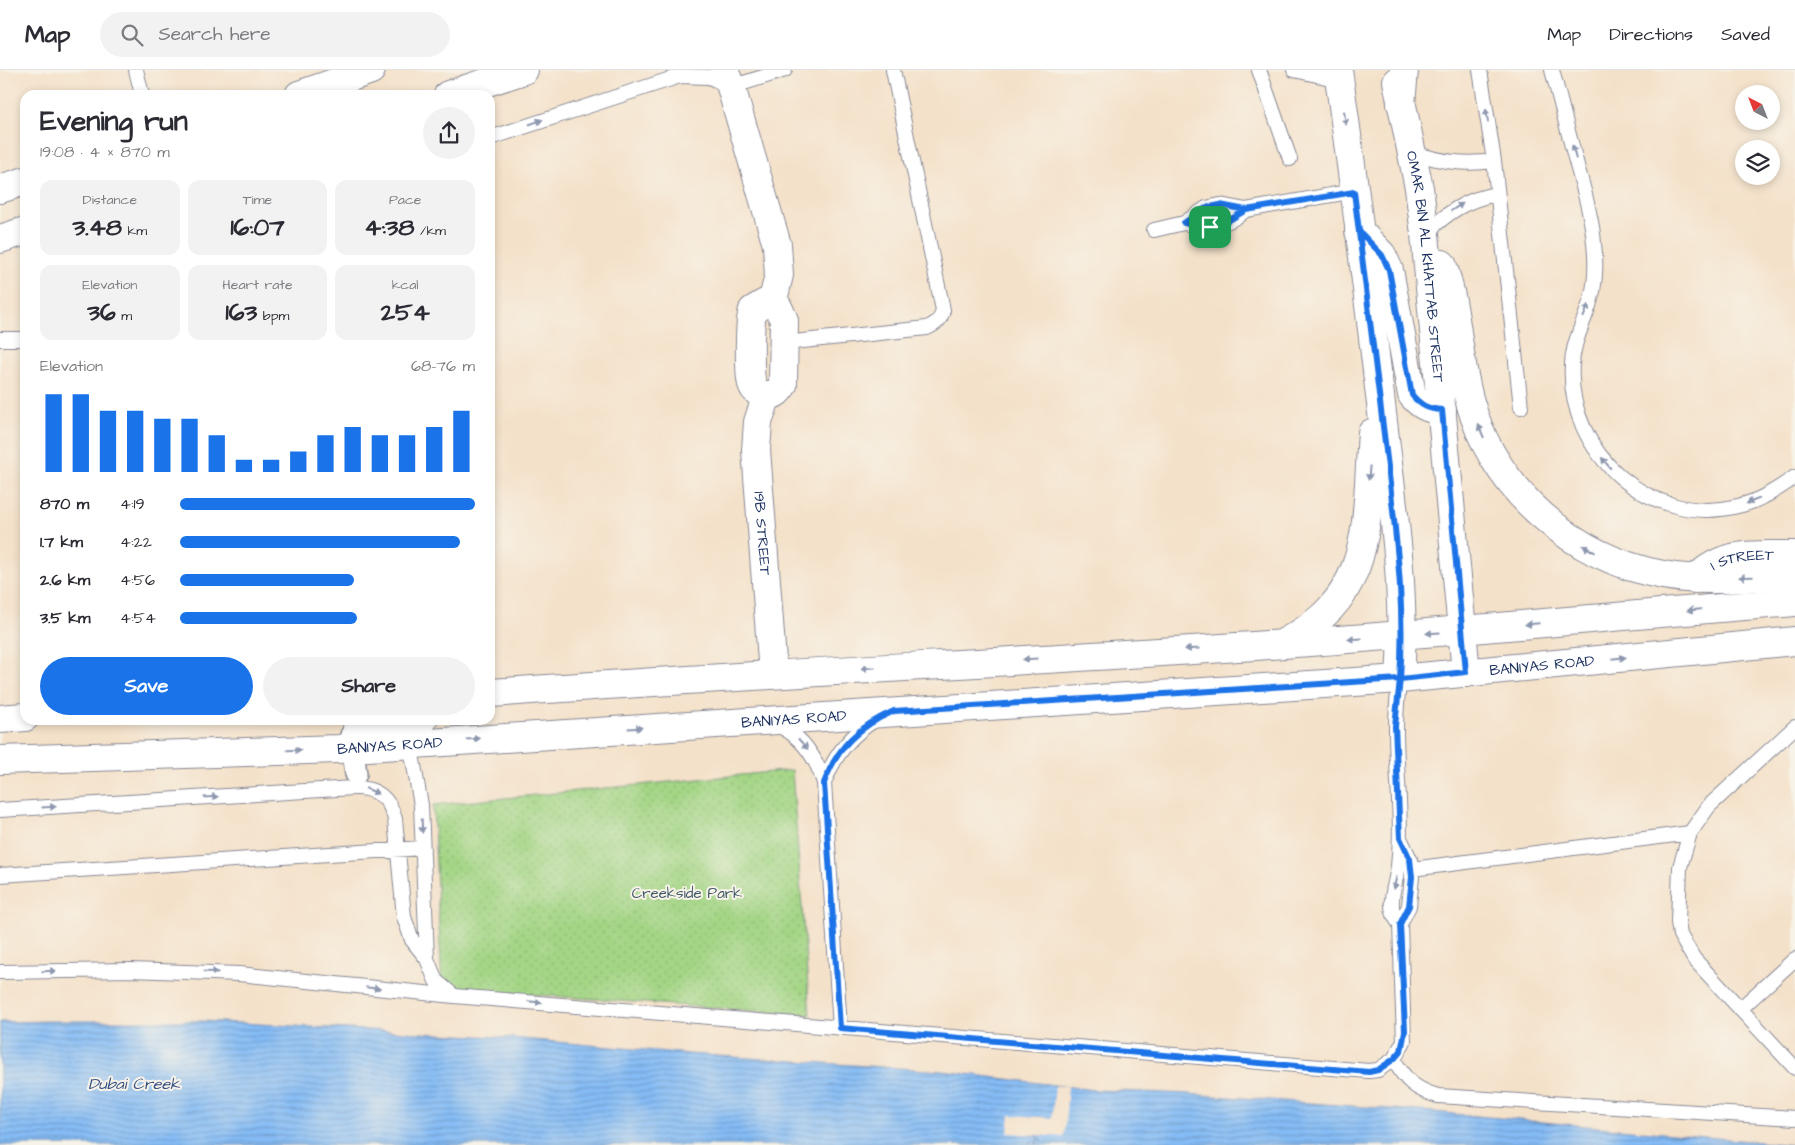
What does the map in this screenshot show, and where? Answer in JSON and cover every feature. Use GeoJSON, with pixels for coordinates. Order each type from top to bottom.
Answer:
{"type":"FeatureCollection","features":[{"type":"Feature","properties":{"kind":"main road"},"geometry":{"type":"LineString","coordinates":[[313,90],[371,70]]}},
{"type":"Feature","properties":{"kind":"main road"},"geometry":{"type":"LineString","coordinates":[[463,90],[524,70]]}},
{"type":"Feature","properties":{"kind":"main road","name":"OMAR BIN AL KHATTAB STREET"},"geometry":{"type":"LineString","coordinates":[[1395,70],[1412,152],[1425,234],[1466,672]]}},
{"type":"Feature","properties":{"kind":"main road"},"geometry":{"type":"LineString","coordinates":[[1401,104],[1404,70]]}},
{"type":"Feature","properties":{"kind":"main road"},"geometry":{"type":"LineString","coordinates":[[1339,75],[1378,372],[1402,587],[1403,636],[1400,679]]}},
{"type":"Feature","properties":{"kind":"main road"},"geometry":{"type":"LineString","coordinates":[[728,79],[777,246],[779,275],[772,304],[758,305],[750,316],[752,385],[760,394],[767,395]]}},
{"type":"Feature","properties":{"kind":"main road"},"geometry":{"type":"LineString","coordinates":[[0,189],[20,183]]}},
{"type":"Feature","properties":{"kind":"main road"},"geometry":{"type":"LineString","coordinates":[[1359,231],[1382,255],[1389,270],[1412,395],[1420,404],[1430,409],[1442,410]]}},
{"type":"Feature","properties":{"kind":"main road"},"geometry":{"type":"LineString","coordinates":[[0,239],[20,233]]}},
{"type":"Feature","properties":{"kind":"main road"},"geometry":{"type":"LineString","coordinates":[[1425,234],[1446,275],[1470,403],[1482,435],[1499,466],[1520,493],[1544,518],[1570,538],[1599,554],[1638,569],[1663,575],[1696,579],[1795,575]]}},
{"type":"Feature","properties":{"kind":"main road","name":"19B STREET"},"geometry":{"type":"LineString","coordinates":[[772,304],[782,313],[784,343],[783,385],[774,394],[767,395],[758,422],[756,450],[773,674]]}},
{"type":"Feature","properties":{"kind":"main road"},"geometry":{"type":"LineString","coordinates":[[1282,644],[1316,624],[1334,608],[1352,581],[1362,548],[1378,372]]}},
{"type":"Feature","properties":{"kind":"main road","name":"1 STREET"},"geometry":{"type":"LineString","coordinates":[[1696,579],[1716,562],[1728,558],[1795,555]]}},
{"type":"Feature","properties":{"kind":"main road"},"geometry":{"type":"LineString","coordinates":[[495,693],[1403,636],[1795,602]]}},
{"type":"Feature","properties":{"kind":"main road","name":"BANIYAS ROAD"},"geometry":{"type":"LineString","coordinates":[[0,760],[351,732],[387,727],[405,732],[765,720],[1400,679],[1795,641]]}},
{"type":"Feature","properties":{"kind":"main road"},"geometry":{"type":"LineString","coordinates":[[495,709],[664,699],[695,692],[723,678]]}},
{"type":"Feature","properties":{"kind":"main road"},"geometry":{"type":"LineString","coordinates":[[0,718],[20,717]]}},
{"type":"Feature","properties":{"kind":"main road"},"geometry":{"type":"LineString","coordinates":[[405,732],[414,732],[419,725]]}},
{"type":"Feature","properties":{"kind":"main road"},"geometry":{"type":"LineString","coordinates":[[0,756],[44,747],[351,732]]}},
{"type":"Feature","properties":{"kind":"street"},"geometry":{"type":"LineString","coordinates":[[351,732],[356,774]]}},
{"type":"Feature","properties":{"kind":"lane"},"geometry":{"type":"LineString","coordinates":[[495,136],[680,76],[728,79],[785,70]]}},
{"type":"Feature","properties":{"kind":"lane"},"geometry":{"type":"LineString","coordinates":[[784,343],[927,328],[938,322],[942,316],[943,310],[893,70]]}},
{"type":"Feature","properties":{"kind":"lane"},"geometry":{"type":"LineString","coordinates":[[1259,70],[1290,159]]}},
{"type":"Feature","properties":{"kind":"lane"},"geometry":{"type":"LineString","coordinates":[[1294,70],[1339,75]]}},
{"type":"Feature","properties":{"kind":"lane"},"geometry":{"type":"LineString","coordinates":[[1480,70],[1494,161],[1521,407]]}},
{"type":"Feature","properties":{"kind":"lane"},"geometry":{"type":"LineString","coordinates":[[1552,70],[1590,216],[1594,244],[1595,272],[1591,299],[1579,329],[1572,364],[1574,400],[1586,435],[1606,465],[1633,488],[1666,504],[1702,510],[1738,506],[1772,493],[1795,477]]}},
{"type":"Feature","properties":{"kind":"lane"},"geometry":{"type":"LineString","coordinates":[[139,73],[141,90]]}},
{"type":"Feature","properties":{"kind":"lane"},"geometry":{"type":"LineString","coordinates":[[1412,152],[1442,161],[1458,163],[1494,161]]}},
{"type":"Feature","properties":{"kind":"lane"},"geometry":{"type":"LineString","coordinates":[[1184,223],[1197,227],[1223,224],[1246,210],[1354,192]]}},
{"type":"Feature","properties":{"kind":"lane"},"geometry":{"type":"LineString","coordinates":[[1425,234],[1452,210],[1466,202],[1497,194]]}},
{"type":"Feature","properties":{"kind":"lane"},"geometry":{"type":"LineString","coordinates":[[1154,230],[1184,223],[1206,208],[1233,206],[1246,210]]}},
{"type":"Feature","properties":{"kind":"lane"},"geometry":{"type":"LineString","coordinates":[[0,339],[20,339]]}},
{"type":"Feature","properties":{"kind":"lane"},"geometry":{"type":"LineString","coordinates":[[1400,679],[1395,726],[1400,838],[1397,876],[1391,906],[1395,919],[1400,924]]}},
{"type":"Feature","properties":{"kind":"lane"},"geometry":{"type":"LineString","coordinates":[[824,783],[830,766],[850,738],[863,727],[894,711]]}},
{"type":"Feature","properties":{"kind":"lane"},"geometry":{"type":"LineString","coordinates":[[765,720],[782,727],[797,737],[809,750],[818,766],[824,783],[840,1028]]}},
{"type":"Feature","properties":{"kind":"lane"},"geometry":{"type":"LineString","coordinates":[[1795,727],[1709,806],[1690,833],[1683,850],[1680,867],[1678,922],[1680,935],[1694,959],[1795,1068]]}},
{"type":"Feature","properties":{"kind":"lane"},"geometry":{"type":"LineString","coordinates":[[405,732],[419,783],[427,959],[430,971],[436,981],[454,996]]}},
{"type":"Feature","properties":{"kind":"lane"},"geometry":{"type":"LineString","coordinates":[[1751,768],[1795,738]]}},
{"type":"Feature","properties":{"kind":"lane"},"geometry":{"type":"LineString","coordinates":[[0,810],[364,788],[376,791],[392,807],[404,917],[412,940],[427,959]]}},
{"type":"Feature","properties":{"kind":"lane"},"geometry":{"type":"LineString","coordinates":[[1412,869],[1690,833]]}},
{"type":"Feature","properties":{"kind":"lane"},"geometry":{"type":"LineString","coordinates":[[0,972],[203,971],[454,996],[1369,1072],[1378,1070],[1394,1059],[1401,1051],[1405,1031],[1400,924],[1409,906],[1412,869],[1400,838]]}},
{"type":"Feature","properties":{"kind":"lane"},"geometry":{"type":"LineString","coordinates":[[0,875],[423,848]]}},
{"type":"Feature","properties":{"kind":"lane"},"geometry":{"type":"LineString","coordinates":[[404,917],[425,916]]}},
{"type":"Feature","properties":{"kind":"lane"},"geometry":{"type":"LineString","coordinates":[[1740,1009],[1795,959]]}},
{"type":"Feature","properties":{"kind":"lane"},"geometry":{"type":"LineString","coordinates":[[1394,1059],[1401,1073],[1411,1084],[1424,1092],[1438,1096],[1795,1118]]}},
{"type":"Feature","properties":{"kind":"green space","name":"Creekside Park"},"geometry":{"type":"Polygon","coordinates":[[[792,770],[810,1015],[442,988],[433,805],[792,770]]]}},
{"type":"Feature","properties":{"kind":"water","name":"Dubai Creek"},"geometry":{"type":"Polygon","coordinates":[[[203,1021],[512,1038],[689,1054],[942,1071],[1095,1090],[1188,1094],[1433,1112],[1793,1145],[0,1145],[0,1022],[203,1021]]]}},
{"type":"Feature","properties":{"kind":"pier"},"geometry":{"type":"Polygon","coordinates":[[[1055,1086],[1068,1086],[1064,1137],[1008,1133],[1010,1115],[1052,1118],[1055,1086]]]}},
{"type":"Feature","properties":{"kind":"ferry route"},"geometry":{"type":"LineString","coordinates":[[1029,1145],[1038,1135]]}},
{"type":"Feature","properties":{"kind":"ferry route"},"geometry":{"type":"LineString","coordinates":[[1036,1145],[1038,1136]]}},
{"type":"Feature","properties":{"kind":"ferry route"},"geometry":{"type":"LineString","coordinates":[[1039,1136],[1042,1145]]}},
{"type":"Feature","properties":{"kind":"route"},"geometry":{"type":"LineString","coordinates":[[1210,227],[1197,227],[1184,223],[1194,214],[1206,208],[1220,205],[1246,210],[1300,201],[1354,192],[1359,231],[1372,242],[1382,255],[1389,270],[1412,395],[1420,404],[1430,409],[1442,410],[1466,672],[1400,679],[1396,701],[1395,726],[1400,838],[1410,859],[1412,869],[1409,906],[1400,924],[1405,1031],[1401,1051],[1387,1065],[1369,1072],[840,1028],[824,783],[830,766],[839,751],[863,727],[894,711],[1400,679],[1403,636],[1402,587],[1378,372],[1359,231],[1354,192],[1246,210],[1236,218],[1210,227]]}}]}
